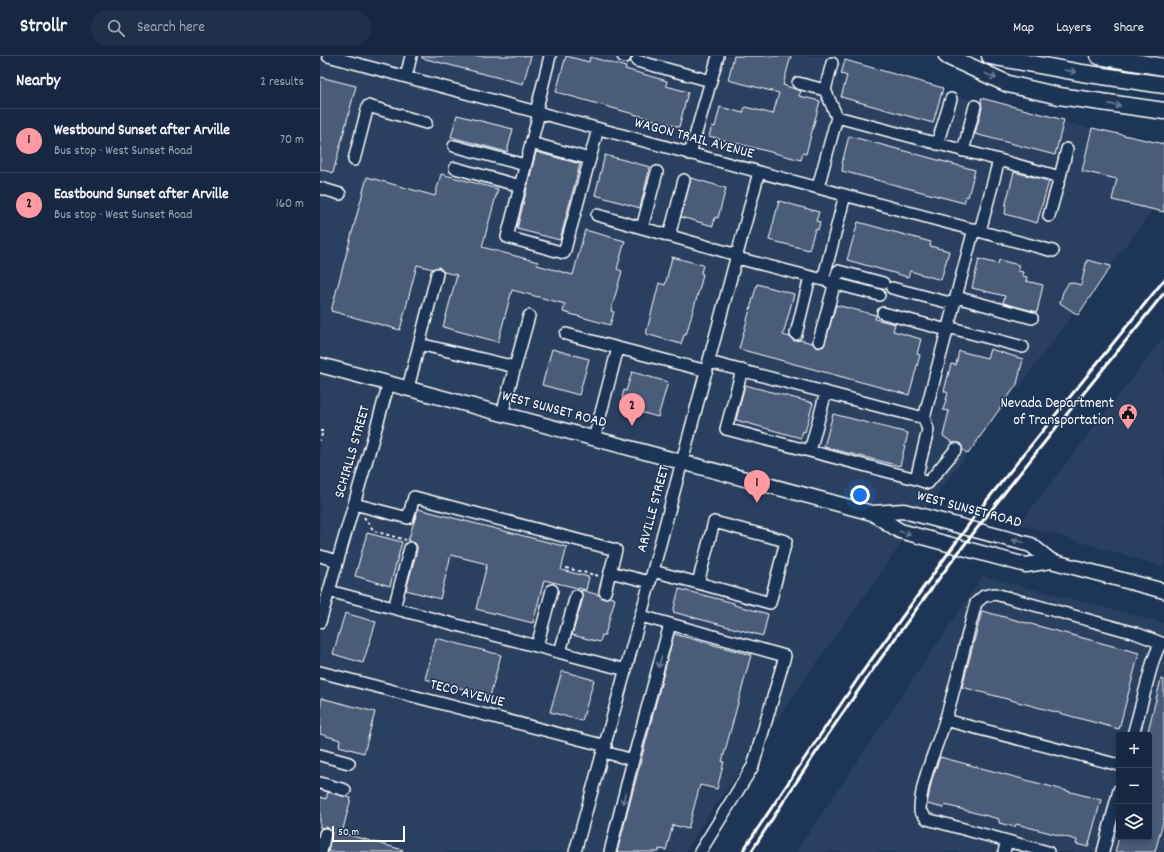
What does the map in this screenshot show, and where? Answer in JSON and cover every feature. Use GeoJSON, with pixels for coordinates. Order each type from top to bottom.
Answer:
{"type":"FeatureCollection","features":[{"type":"Feature","properties":{"kind":"highway"},"geometry":{"type":"LineString","coordinates":[[947,56],[1008,84],[1059,96],[1164,111]]}},
{"type":"Feature","properties":{"kind":"highway"},"geometry":{"type":"LineString","coordinates":[[990,56],[1082,73],[1164,85]]}},
{"type":"Feature","properties":{"kind":"highway"},"geometry":{"type":"LineString","coordinates":[[1099,56],[1164,67]]}},
{"type":"Feature","properties":{"kind":"main road","name":"WEST SUNSET ROAD"},"geometry":{"type":"LineString","coordinates":[[320,364],[682,463],[872,513],[900,531],[1026,565],[1051,561]]}},
{"type":"Feature","properties":{"kind":"main road","name":"WEST SUNSET ROAD"},"geometry":{"type":"LineString","coordinates":[[872,513],[904,511],[919,515],[1031,545],[1051,561],[1164,591]]}},
{"type":"Feature","properties":{"kind":"street","name":"WAGON TRAIL AVENUE"},"geometry":{"type":"LineString","coordinates":[[328,56],[1053,251]]}},
{"type":"Feature","properties":{"kind":"street"},"geometry":{"type":"LineString","coordinates":[[406,77],[411,56]]}},
{"type":"Feature","properties":{"kind":"street"},"geometry":{"type":"LineString","coordinates":[[550,56],[531,143],[507,237],[564,253],[598,129]]}},
{"type":"Feature","properties":{"kind":"street"},"geometry":{"type":"LineString","coordinates":[[690,154],[718,56]]}},
{"type":"Feature","properties":{"kind":"street"},"geometry":{"type":"LineString","coordinates":[[637,61],[711,81]]}},
{"type":"Feature","properties":{"kind":"street"},"geometry":{"type":"LineString","coordinates":[[818,187],[837,117],[825,90],[832,63]]}},
{"type":"Feature","properties":{"kind":"street"},"geometry":{"type":"LineString","coordinates":[[798,83],[825,90]]}},
{"type":"Feature","properties":{"kind":"street"},"geometry":{"type":"LineString","coordinates":[[937,144],[951,99]]}},
{"type":"Feature","properties":{"kind":"street"},"geometry":{"type":"LineString","coordinates":[[354,160],[368,106],[426,123]]}},
{"type":"Feature","properties":{"kind":"street"},"geometry":{"type":"LineString","coordinates":[[964,151],[975,106]]}},
{"type":"Feature","properties":{"kind":"street"},"geometry":{"type":"LineString","coordinates":[[837,117],[1060,177]]}},
{"type":"Feature","properties":{"kind":"street"},"geometry":{"type":"LineString","coordinates":[[531,143],[590,159]]}},
{"type":"Feature","properties":{"kind":"street"},"geometry":{"type":"LineString","coordinates":[[454,146],[525,165]]}},
{"type":"Feature","properties":{"kind":"street"},"geometry":{"type":"LineString","coordinates":[[1049,216],[1067,149]]}},
{"type":"Feature","properties":{"kind":"street"},"geometry":{"type":"LineString","coordinates":[[916,479],[928,430],[924,418],[955,301],[1000,160]]}},
{"type":"Feature","properties":{"kind":"street"},"geometry":{"type":"LineString","coordinates":[[455,168],[520,186]]}},
{"type":"Feature","properties":{"kind":"street"},"geometry":{"type":"LineString","coordinates":[[642,228],[657,172]]}},
{"type":"Feature","properties":{"kind":"street","name":"ARVILLE STREET"},"geometry":{"type":"LineString","coordinates":[[575,852],[641,616],[759,172]]}},
{"type":"Feature","properties":{"kind":"street"},"geometry":{"type":"LineString","coordinates":[[669,236],[684,180]]}},
{"type":"Feature","properties":{"kind":"street"},"geometry":{"type":"LineString","coordinates":[[320,188],[340,194]]}},
{"type":"Feature","properties":{"kind":"street"},"geometry":{"type":"LineString","coordinates":[[823,280],[845,195]]}},
{"type":"Feature","properties":{"kind":"street"},"geometry":{"type":"LineString","coordinates":[[597,215],[810,277],[879,295]]}},
{"type":"Feature","properties":{"kind":"street"},"geometry":{"type":"LineString","coordinates":[[819,341],[838,271],[888,285],[1032,318]]}},
{"type":"Feature","properties":{"kind":"street"},"geometry":{"type":"LineString","coordinates":[[408,388],[437,274]]}},
{"type":"Feature","properties":{"kind":"street"},"geometry":{"type":"LineString","coordinates":[[796,334],[810,277]]}},
{"type":"Feature","properties":{"kind":"street"},"geometry":{"type":"LineString","coordinates":[[883,314],[1024,347]]}},
{"type":"Feature","properties":{"kind":"street"},"geometry":{"type":"LineString","coordinates":[[502,414],[529,316]]}},
{"type":"Feature","properties":{"kind":"street"},"geometry":{"type":"LineString","coordinates":[[566,334],[618,348],[708,366],[742,370],[924,418]]}},
{"type":"Feature","properties":{"kind":"street"},"geometry":{"type":"LineString","coordinates":[[419,344],[515,367]]}},
{"type":"Feature","properties":{"kind":"street"},"geometry":{"type":"LineString","coordinates":[[594,439],[618,348]]}},
{"type":"Feature","properties":{"kind":"street"},"geometry":{"type":"LineString","coordinates":[[742,370],[726,429],[928,483],[956,449]]}},
{"type":"Feature","properties":{"kind":"street","name":"SCHIRLLS STREET"},"geometry":{"type":"LineString","coordinates":[[320,622],[322,610],[329,591],[389,383]]}},
{"type":"Feature","properties":{"kind":"street"},"geometry":{"type":"LineString","coordinates":[[810,451],[826,392]]}},
{"type":"Feature","properties":{"kind":"street"},"geometry":{"type":"LineString","coordinates":[[354,504],[408,518],[414,497],[616,550],[607,575],[605,592]]}},
{"type":"Feature","properties":{"kind":"street"},"geometry":{"type":"LineString","coordinates":[[653,571],[770,604],[786,541],[714,522],[698,583]]}},
{"type":"Feature","properties":{"kind":"street"},"geometry":{"type":"LineString","coordinates":[[394,608],[409,544]]}},
{"type":"Feature","properties":{"kind":"street"},"geometry":{"type":"LineString","coordinates":[[320,556],[337,561]]}},
{"type":"Feature","properties":{"kind":"street"},"geometry":{"type":"LineString","coordinates":[[607,575],[650,582]]}},
{"type":"Feature","properties":{"kind":"street"},"geometry":{"type":"LineString","coordinates":[[537,646],[552,590]]}},
{"type":"Feature","properties":{"kind":"street"},"geometry":{"type":"LineString","coordinates":[[329,591],[626,670]]}},
{"type":"Feature","properties":{"kind":"street"},"geometry":{"type":"LineString","coordinates":[[1048,852],[927,819],[920,811],[920,801],[932,756],[945,720],[976,603],[984,596],[995,594],[1135,632],[1162,644],[1153,661],[1134,732]]}},
{"type":"Feature","properties":{"kind":"street"},"geometry":{"type":"LineString","coordinates":[[560,652],[576,596]]}},
{"type":"Feature","properties":{"kind":"street"},"geometry":{"type":"LineString","coordinates":[[641,616],[785,656],[753,766],[700,852]]}},
{"type":"Feature","properties":{"kind":"street"},"geometry":{"type":"LineString","coordinates":[[610,852],[670,624]]}},
{"type":"Feature","properties":{"kind":"street","name":"TECO AVENUE"},"geometry":{"type":"LineString","coordinates":[[320,672],[605,749],[633,760]]}},
{"type":"Feature","properties":{"kind":"street"},"geometry":{"type":"LineString","coordinates":[[945,720],[1116,764]]}},
{"type":"Feature","properties":{"kind":"street"},"geometry":{"type":"LineString","coordinates":[[320,755],[350,763]]}},
{"type":"Feature","properties":{"kind":"street"},"geometry":{"type":"LineString","coordinates":[[320,783],[345,790]]}},
{"type":"Feature","properties":{"kind":"street"},"geometry":{"type":"LineString","coordinates":[[1103,852],[1116,802]]}},
{"type":"Feature","properties":{"kind":"street"},"geometry":{"type":"LineString","coordinates":[[321,852],[325,834]]}},
{"type":"Feature","properties":{"kind":"street"},"geometry":{"type":"LineString","coordinates":[[1004,852],[1007,841]]}},
{"type":"Feature","properties":{"kind":"path"},"geometry":{"type":"LineString","coordinates":[[320,430],[323,431],[320,441]]}},
{"type":"Feature","properties":{"kind":"path"},"geometry":{"type":"LineString","coordinates":[[363,514],[374,531],[409,544]]}},
{"type":"Feature","properties":{"kind":"path"},"geometry":{"type":"LineString","coordinates":[[566,568],[607,575]]}},
{"type":"Feature","properties":{"kind":"shaded area"},"geometry":{"type":"Polygon","coordinates":[[[320,56],[823,56],[848,65],[1011,111],[1164,144],[1164,195],[930,503],[701,826],[686,852],[320,852],[320,56]]]}},
{"type":"Feature","properties":{"kind":"shaded area","name":"Nevada Department of Transportation"},"geometry":{"type":"Polygon","coordinates":[[[1164,337],[1164,567],[1019,524],[1164,337]]]}},
{"type":"Feature","properties":{"kind":"shaded area"},"geometry":{"type":"Polygon","coordinates":[[[983,576],[1164,623],[1164,852],[796,852],[983,576]]]}},
{"type":"Feature","properties":{"kind":"building"},"geometry":{"type":"Polygon","coordinates":[[[422,56],[531,56],[523,84],[422,58],[422,56]]]}},
{"type":"Feature","properties":{"kind":"building"},"geometry":{"type":"Polygon","coordinates":[[[566,56],[589,62],[590,57],[626,67],[625,69],[667,81],[666,86],[688,92],[679,127],[556,92],[566,56]]]}},
{"type":"Feature","properties":{"kind":"building"},"geometry":{"type":"Polygon","coordinates":[[[734,56],[791,56],[783,85],[801,91],[799,96],[820,101],[806,154],[803,153],[801,160],[709,136],[712,126],[715,127],[720,107],[743,113],[745,107],[773,114],[779,93],[728,80],[734,56]]]}},
{"type":"Feature","properties":{"kind":"building"},"geometry":{"type":"Polygon","coordinates":[[[845,60],[943,88],[933,123],[841,97],[847,76],[841,74],[845,60]]]}},
{"type":"Feature","properties":{"kind":"building"},"geometry":{"type":"Polygon","coordinates":[[[320,77],[356,86],[333,173],[320,169],[320,77]]]}},
{"type":"Feature","properties":{"kind":"building"},"geometry":{"type":"Polygon","coordinates":[[[981,98],[1064,120],[1055,155],[975,134],[982,108],[981,98]]]}},
{"type":"Feature","properties":{"kind":"building"},"geometry":{"type":"Polygon","coordinates":[[[457,115],[513,129],[507,152],[451,137],[457,115]]]}},
{"type":"Feature","properties":{"kind":"building"},"geometry":{"type":"Polygon","coordinates":[[[1092,128],[1164,144],[1164,212],[1112,200],[1117,179],[1082,171],[1092,128]]]}},
{"type":"Feature","properties":{"kind":"building"},"geometry":{"type":"Polygon","coordinates":[[[849,136],[975,170],[968,197],[966,196],[964,203],[842,171],[842,163],[849,136]]]}},
{"type":"Feature","properties":{"kind":"building"},"geometry":{"type":"Polygon","coordinates":[[[536,152],[580,164],[560,240],[517,229],[536,152]]]}},
{"type":"Feature","properties":{"kind":"building"},"geometry":{"type":"Polygon","coordinates":[[[605,155],[650,167],[640,208],[595,195],[605,155]]]}},
{"type":"Feature","properties":{"kind":"building"},"geometry":{"type":"Polygon","coordinates":[[[1014,172],[1049,181],[1037,223],[1005,214],[1005,207],[1014,172]]]}},
{"type":"Feature","properties":{"kind":"building"},"geometry":{"type":"Polygon","coordinates":[[[441,174],[498,189],[482,247],[538,262],[537,265],[573,275],[585,230],[625,241],[617,269],[622,271],[611,311],[614,312],[610,325],[563,312],[565,304],[512,290],[498,342],[443,327],[457,275],[444,272],[439,267],[433,269],[417,265],[400,330],[331,311],[367,177],[435,196],[441,174]]]}},
{"type":"Feature","properties":{"kind":"building"},"geometry":{"type":"Polygon","coordinates":[[[691,178],[726,188],[718,218],[715,217],[713,226],[681,217],[691,178]]]}},
{"type":"Feature","properties":{"kind":"building"},"geometry":{"type":"Polygon","coordinates":[[[779,201],[819,212],[816,221],[820,222],[818,230],[815,229],[809,250],[769,240],[779,201]]]}},
{"type":"Feature","properties":{"kind":"building"},"geometry":{"type":"Polygon","coordinates":[[[858,222],[931,242],[930,246],[949,251],[941,280],[910,271],[908,277],[847,260],[858,222]]]}},
{"type":"Feature","properties":{"kind":"building"},"geometry":{"type":"Polygon","coordinates":[[[672,257],[703,265],[701,283],[686,335],[684,335],[681,344],[646,334],[659,283],[665,285],[672,257]]]}},
{"type":"Feature","properties":{"kind":"building"},"geometry":{"type":"Polygon","coordinates":[[[979,259],[998,264],[999,260],[1019,265],[1018,271],[1023,272],[1022,276],[1027,277],[1026,281],[1043,285],[1037,312],[1003,303],[1005,296],[972,288],[979,259]]]}},
{"type":"Feature","properties":{"kind":"building"},"geometry":{"type":"Polygon","coordinates":[[[1087,260],[1111,266],[1078,315],[1060,303],[1063,292],[1069,282],[1081,285],[1087,260]]]}},
{"type":"Feature","properties":{"kind":"building"},"geometry":{"type":"Polygon","coordinates":[[[757,284],[794,294],[783,335],[790,337],[794,341],[800,340],[812,343],[818,348],[824,346],[836,305],[876,315],[875,319],[895,324],[893,331],[921,339],[917,354],[920,355],[909,395],[739,349],[757,284]]]}},
{"type":"Feature","properties":{"kind":"building"},"geometry":{"type":"Polygon","coordinates":[[[552,349],[589,359],[579,395],[542,385],[552,349]]]}},
{"type":"Feature","properties":{"kind":"building"},"geometry":{"type":"Polygon","coordinates":[[[990,349],[1023,359],[1017,384],[968,454],[963,450],[960,443],[953,443],[943,436],[949,411],[943,410],[948,393],[944,391],[951,364],[956,365],[959,351],[987,358],[990,349]]]}},
{"type":"Feature","properties":{"kind":"building"},"geometry":{"type":"Polygon","coordinates":[[[632,372],[668,382],[658,417],[622,407],[625,399],[622,398],[624,390],[626,391],[632,372]]]}},
{"type":"Feature","properties":{"kind":"building"},"geometry":{"type":"Polygon","coordinates":[[[745,385],[813,403],[805,432],[803,431],[801,438],[736,420],[745,385]]]}},
{"type":"Feature","properties":{"kind":"building"},"geometry":{"type":"Polygon","coordinates":[[[833,414],[908,433],[900,466],[824,447],[833,414]]]}},
{"type":"Feature","properties":{"kind":"building"},"geometry":{"type":"Polygon","coordinates":[[[418,509],[567,547],[561,570],[589,577],[586,590],[544,580],[533,623],[476,609],[487,564],[451,555],[440,599],[406,590],[417,550],[415,543],[408,541],[418,509]]]}},
{"type":"Feature","properties":{"kind":"building"},"geometry":{"type":"Polygon","coordinates":[[[367,533],[402,542],[390,586],[355,576],[367,533]]]}},
{"type":"Feature","properties":{"kind":"building"},"geometry":{"type":"Polygon","coordinates":[[[679,589],[734,603],[734,605],[768,614],[763,636],[673,612],[679,589]]]}},
{"type":"Feature","properties":{"kind":"building"},"geometry":{"type":"Polygon","coordinates":[[[581,590],[599,595],[604,599],[609,597],[615,599],[605,635],[602,635],[600,642],[572,635],[583,598],[581,590]]]}},
{"type":"Feature","properties":{"kind":"building"},"geometry":{"type":"Polygon","coordinates":[[[982,611],[1139,653],[1119,729],[962,687],[982,611]]]}},
{"type":"Feature","properties":{"kind":"building"},"geometry":{"type":"Polygon","coordinates":[[[345,613],[376,622],[363,663],[333,654],[345,613]]]}},
{"type":"Feature","properties":{"kind":"building"},"geometry":{"type":"Polygon","coordinates":[[[674,634],[751,655],[722,762],[724,762],[717,789],[700,785],[688,829],[673,825],[666,850],[659,849],[659,852],[617,852],[674,634]]]}},
{"type":"Feature","properties":{"kind":"building"},"geometry":{"type":"Polygon","coordinates":[[[436,638],[501,655],[490,696],[425,679],[436,638]]]}},
{"type":"Feature","properties":{"kind":"building"},"geometry":{"type":"Polygon","coordinates":[[[562,671],[594,680],[582,721],[550,712],[562,671]]]}},
{"type":"Feature","properties":{"kind":"building"},"geometry":{"type":"Polygon","coordinates":[[[1161,679],[1164,680],[1164,818],[1155,852],[1115,852],[1118,840],[1152,840],[1152,732],[1148,732],[1161,679]]]}},
{"type":"Feature","properties":{"kind":"building"},"geometry":{"type":"Polygon","coordinates":[[[321,698],[375,712],[364,753],[339,746],[340,740],[320,734],[321,698]]]}},
{"type":"Feature","properties":{"kind":"building"},"geometry":{"type":"Polygon","coordinates":[[[940,757],[1101,800],[1088,847],[1076,844],[1077,840],[1016,824],[1015,827],[999,823],[999,819],[945,805],[944,808],[927,804],[932,779],[940,757]]]}},
{"type":"Feature","properties":{"kind":"building"},"geometry":{"type":"Polygon","coordinates":[[[328,792],[351,798],[342,833],[403,850],[402,852],[328,852],[332,832],[327,827],[320,828],[320,797],[326,799],[328,792]]]}},
{"type":"Feature","properties":{"kind":"railway"},"geometry":{"type":"LineString","coordinates":[[742,852],[861,674],[983,505],[1164,280]]}},
{"type":"Feature","properties":{"kind":"railway"},"geometry":{"type":"LineString","coordinates":[[751,852],[808,764],[867,678],[960,550],[1164,293]]}},
{"type":"Feature","properties":{"kind":"place","name":"Eastbound Sunset after Arville"},"geometry":{"type":"Point","coordinates":[632,426]}},
{"type":"Feature","properties":{"kind":"place","name":"Nevada Department of Transportation"},"geometry":{"type":"Point","coordinates":[1128,430]}},
{"type":"Feature","properties":{"kind":"place","name":"Westbound Sunset after Arville"},"geometry":{"type":"Point","coordinates":[757,503]}}]}
